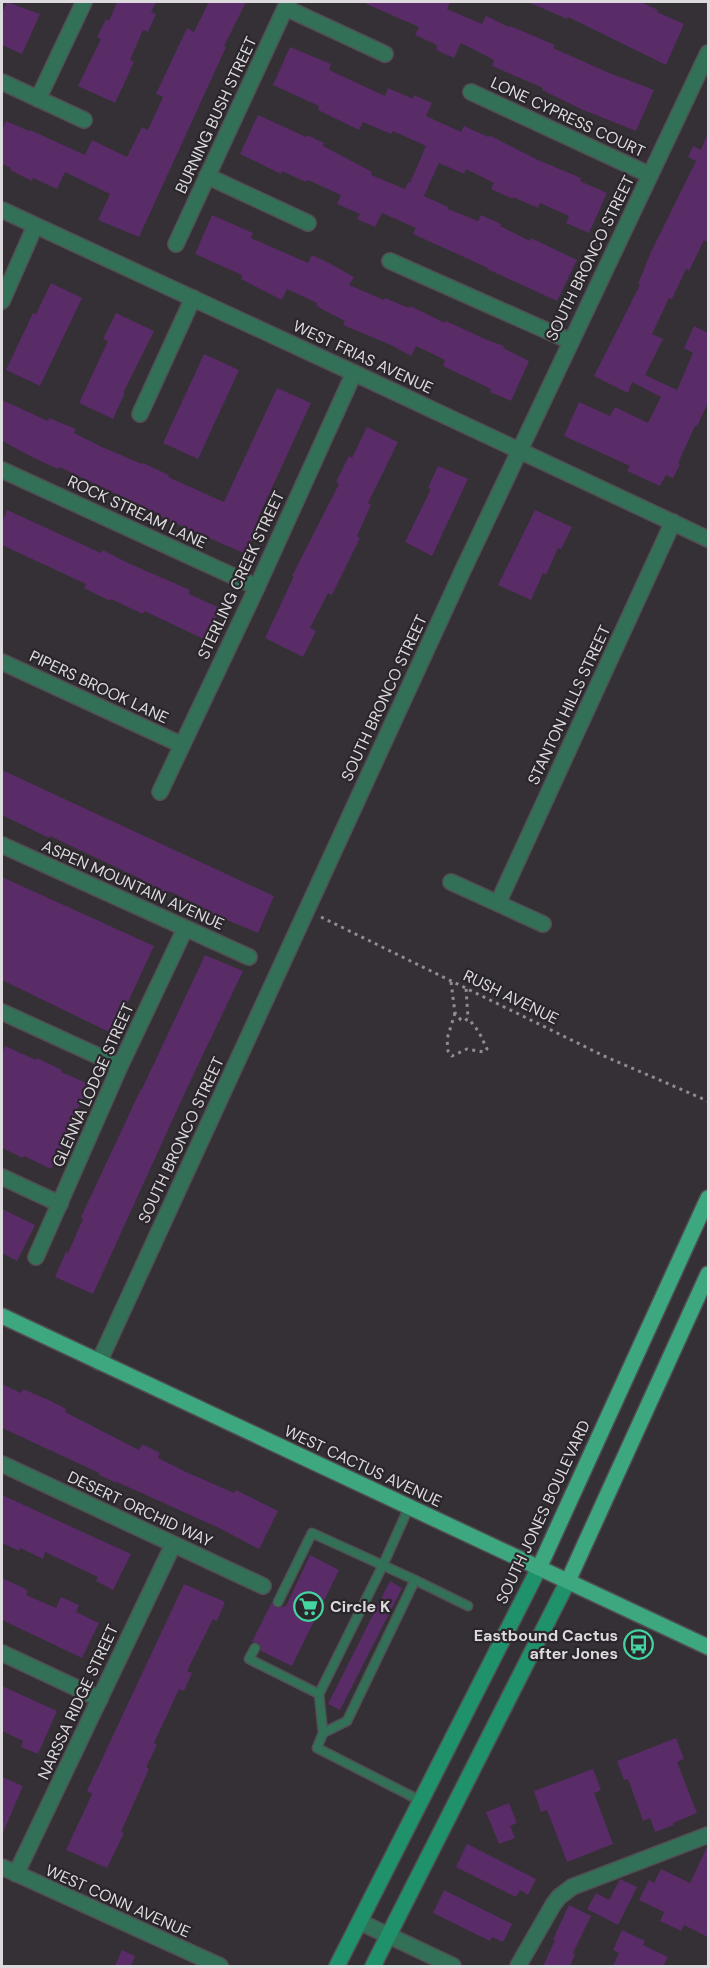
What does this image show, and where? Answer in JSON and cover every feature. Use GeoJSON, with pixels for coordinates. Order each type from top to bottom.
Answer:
{"type":"FeatureCollection","features":[{"type":"Feature","properties":{"kind":"main road","name":"SOUTH JONES BOULEVARD"},"geometry":{"type":"LineString","coordinates":[[338,1966],[539,1568],[708,1198]]}},
{"type":"Feature","properties":{"kind":"main road"},"geometry":{"type":"LineString","coordinates":[[373,1966],[568,1581],[708,1274]]}},
{"type":"Feature","properties":{"kind":"main road","name":"WEST CACTUS AVENUE"},"geometry":{"type":"LineString","coordinates":[[2,1316],[708,1647]]}},
{"type":"Feature","properties":{"kind":"street"},"geometry":{"type":"LineString","coordinates":[[38,99],[84,2]]}},
{"type":"Feature","properties":{"kind":"street"},"geometry":{"type":"LineString","coordinates":[[287,5],[386,54]]}},
{"type":"Feature","properties":{"kind":"street","name":"BURNING BUSH STREET"},"geometry":{"type":"LineString","coordinates":[[176,244],[287,5]]}},
{"type":"Feature","properties":{"kind":"street","name":"SOUTH BRONCO STREET"},"geometry":{"type":"LineString","coordinates":[[99,1362],[570,341],[708,53]]}},
{"type":"Feature","properties":{"kind":"street"},"geometry":{"type":"LineString","coordinates":[[2,82],[84,120]]}},
{"type":"Feature","properties":{"kind":"street","name":"LONE CYPRESS COURT"},"geometry":{"type":"LineString","coordinates":[[471,93],[650,175]]}},
{"type":"Feature","properties":{"kind":"street"},"geometry":{"type":"LineString","coordinates":[[207,176],[308,223]]}},
{"type":"Feature","properties":{"kind":"street","name":"WEST FRIAS AVENUE"},"geometry":{"type":"LineString","coordinates":[[2,210],[354,372],[708,539]]}},
{"type":"Feature","properties":{"kind":"street"},"geometry":{"type":"LineString","coordinates":[[2,301],[35,226]]}},
{"type":"Feature","properties":{"kind":"street"},"geometry":{"type":"LineString","coordinates":[[390,261],[570,341]]}},
{"type":"Feature","properties":{"kind":"street"},"geometry":{"type":"LineString","coordinates":[[140,414],[193,298]]}},
{"type":"Feature","properties":{"kind":"street","name":"STERLING CREEK STREET"},"geometry":{"type":"LineString","coordinates":[[160,792],[257,587],[354,372]]}},
{"type":"Feature","properties":{"kind":"street","name":"ROCK STREAM LANE"},"geometry":{"type":"LineString","coordinates":[[2,470],[257,587]]}},
{"type":"Feature","properties":{"kind":"street","name":"STANTON HILLS STREET"},"geometry":{"type":"LineString","coordinates":[[498,903],[673,522]]}},
{"type":"Feature","properties":{"kind":"street","name":"PIPERS BROOK LANE"},"geometry":{"type":"LineString","coordinates":[[2,662],[182,745]]}},
{"type":"Feature","properties":{"kind":"street","name":"ASPEN MOUNTAIN AVENUE"},"geometry":{"type":"LineString","coordinates":[[2,845],[249,957]]}},
{"type":"Feature","properties":{"kind":"street"},"geometry":{"type":"LineString","coordinates":[[451,882],[543,924]]}},
{"type":"Feature","properties":{"kind":"street","name":"GLENNA LODGE STREET"},"geometry":{"type":"LineString","coordinates":[[36,1257],[120,1066],[185,928]]}},
{"type":"Feature","properties":{"kind":"street"},"geometry":{"type":"LineString","coordinates":[[2,1012],[120,1066]]}},
{"type":"Feature","properties":{"kind":"street"},"geometry":{"type":"LineString","coordinates":[[2,1178],[60,1204]]}},
{"type":"Feature","properties":{"kind":"street","name":"DESERT ORCHID WAY"},"geometry":{"type":"LineString","coordinates":[[2,1464],[263,1586]]}},
{"type":"Feature","properties":{"kind":"street","name":"NARSSA RIDGE STREET"},"geometry":{"type":"LineString","coordinates":[[16,1874],[173,1545]]}},
{"type":"Feature","properties":{"kind":"street"},"geometry":{"type":"LineString","coordinates":[[2,1653],[100,1699]]}},
{"type":"Feature","properties":{"kind":"street"},"geometry":{"type":"LineString","coordinates":[[518,1966],[559,1897],[572,1887],[708,1835]]}},
{"type":"Feature","properties":{"kind":"street","name":"WEST CONN AVENUE"},"geometry":{"type":"LineString","coordinates":[[2,1868],[220,1966]]}},
{"type":"Feature","properties":{"kind":"street"},"geometry":{"type":"LineString","coordinates":[[360,1922],[453,1966]]}},
{"type":"Feature","properties":{"kind":"lane"},"geometry":{"type":"LineString","coordinates":[[409,1508],[319,1694],[323,1733],[317,1748],[421,1801]]}},
{"type":"Feature","properties":{"kind":"lane"},"geometry":{"type":"LineString","coordinates":[[278,1602],[312,1533],[468,1606]]}},
{"type":"Feature","properties":{"kind":"lane"},"geometry":{"type":"LineString","coordinates":[[323,1733],[347,1721],[415,1580]]}},
{"type":"Feature","properties":{"kind":"lane"},"geometry":{"type":"LineString","coordinates":[[255,1648],[249,1659],[319,1694]]}},
{"type":"Feature","properties":{"kind":"path","name":"RUSH AVENUE"},"geometry":{"type":"LineString","coordinates":[[306,910],[604,1056],[708,1101]]}},
{"type":"Feature","properties":{"kind":"path"},"geometry":{"type":"LineString","coordinates":[[451,981],[455,1012],[447,1039],[448,1051],[452,1056],[467,1049],[484,1052],[487,1049],[479,1032],[468,1018],[465,988]]}},
{"type":"Feature","properties":{"kind":"path"},"geometry":{"type":"LineString","coordinates":[[455,1012],[461,1020],[465,1021],[468,1018]]}},
{"type":"Feature","properties":{"kind":"building"},"geometry":{"type":"Polygon","coordinates":[[[7,2],[40,14],[22,54],[2,45],[2,13],[7,2]]]}},
{"type":"Feature","properties":{"kind":"building"},"geometry":{"type":"Polygon","coordinates":[[[117,2],[156,2],[151,12],[156,14],[148,32],[143,30],[130,60],[134,62],[115,103],[78,86],[101,39],[97,37],[106,19],[109,21],[117,2]]]}},
{"type":"Feature","properties":{"kind":"building"},"geometry":{"type":"Polygon","coordinates":[[[209,2],[246,2],[139,237],[98,220],[110,194],[65,172],[57,189],[33,178],[32,181],[2,164],[2,130],[6,121],[85,155],[92,140],[127,157],[142,127],[148,130],[163,97],[156,94],[187,28],[194,32],[209,2]]]}},
{"type":"Feature","properties":{"kind":"building"},"geometry":{"type":"Polygon","coordinates":[[[362,2],[450,2],[447,9],[482,24],[486,16],[555,45],[553,48],[607,72],[654,90],[636,131],[583,110],[542,90],[543,88],[492,66],[494,60],[461,43],[454,58],[436,50],[437,45],[415,35],[419,27],[362,2]]]}},
{"type":"Feature","properties":{"kind":"building"},"geometry":{"type":"Polygon","coordinates":[[[528,2],[641,2],[684,24],[666,65],[568,17],[567,19],[528,2]]]}},
{"type":"Feature","properties":{"kind":"building"},"geometry":{"type":"Polygon","coordinates":[[[290,47],[331,64],[329,70],[385,96],[388,88],[413,99],[414,95],[432,103],[426,116],[461,132],[464,126],[488,137],[489,135],[538,160],[581,178],[580,181],[607,193],[589,233],[566,223],[569,216],[540,203],[538,208],[513,197],[513,199],[491,189],[494,183],[466,169],[464,174],[439,163],[424,196],[478,221],[481,215],[530,241],[531,238],[577,260],[557,301],[413,234],[416,228],[382,213],[375,227],[357,219],[360,214],[337,204],[341,195],[308,180],[306,182],[282,171],[281,174],[240,154],[258,115],[324,143],[323,146],[372,172],[371,175],[405,189],[408,182],[410,183],[426,146],[393,131],[391,134],[363,122],[359,130],[318,110],[319,106],[273,85],[290,47]]]}},
{"type":"Feature","properties":{"kind":"building"},"geometry":{"type":"Polygon","coordinates":[[[708,133],[708,243],[704,240],[689,271],[686,269],[672,299],[669,298],[652,334],[663,339],[645,375],[677,390],[693,353],[684,348],[694,326],[708,333],[708,403],[695,426],[673,478],[666,475],[660,486],[627,471],[630,466],[564,436],[579,402],[610,416],[615,407],[648,423],[661,397],[632,382],[628,393],[594,376],[640,285],[638,284],[651,252],[696,161],[688,157],[693,146],[701,150],[708,133]]]}},
{"type":"Feature","properties":{"kind":"building"},"geometry":{"type":"Polygon","coordinates":[[[212,215],[253,233],[251,238],[308,263],[312,255],[331,264],[354,277],[349,285],[384,300],[385,298],[409,308],[410,306],[445,323],[446,321],[504,346],[503,348],[529,361],[511,401],[443,366],[445,360],[416,346],[411,356],[343,325],[345,321],[316,306],[317,303],[287,289],[282,300],[241,279],[242,275],[195,254],[212,215]]]}},
{"type":"Feature","properties":{"kind":"building"},"geometry":{"type":"Polygon","coordinates":[[[51,283],[82,298],[40,386],[6,370],[33,313],[36,314],[51,283]]]}},
{"type":"Feature","properties":{"kind":"building"},"geometry":{"type":"Polygon","coordinates":[[[116,313],[154,331],[123,393],[125,393],[113,419],[79,403],[108,341],[103,339],[116,313]]]}},
{"type":"Feature","properties":{"kind":"building"},"geometry":{"type":"Polygon","coordinates":[[[204,354],[239,370],[198,459],[163,443],[204,354]]]}},
{"type":"Feature","properties":{"kind":"building"},"geometry":{"type":"Polygon","coordinates":[[[277,388],[311,403],[258,518],[262,520],[246,554],[156,515],[157,513],[59,467],[58,469],[32,457],[2,441],[2,400],[48,421],[49,418],[76,429],[74,433],[102,447],[143,463],[224,502],[277,388]]]}},
{"type":"Feature","properties":{"kind":"building"},"geometry":{"type":"Polygon","coordinates":[[[367,427],[398,442],[368,503],[371,505],[357,536],[360,538],[332,595],[328,593],[310,628],[316,631],[303,657],[265,638],[294,576],[292,576],[339,484],[336,482],[349,456],[352,458],[367,427]]]}},
{"type":"Feature","properties":{"kind":"building"},"geometry":{"type":"Polygon","coordinates":[[[438,466],[468,479],[432,556],[405,542],[431,489],[428,488],[438,466]]]}},
{"type":"Feature","properties":{"kind":"building"},"geometry":{"type":"Polygon","coordinates":[[[7,510],[101,553],[103,550],[190,590],[189,594],[220,608],[206,640],[144,611],[143,614],[111,599],[110,601],[84,588],[86,584],[2,545],[2,522],[7,510]]]}},
{"type":"Feature","properties":{"kind":"building"},"geometry":{"type":"Polygon","coordinates":[[[535,510],[572,527],[561,549],[558,548],[546,575],[543,573],[531,600],[498,585],[535,510]]]}},
{"type":"Feature","properties":{"kind":"building"},"geometry":{"type":"Polygon","coordinates":[[[2,770],[274,896],[258,933],[203,910],[204,908],[169,891],[168,894],[143,880],[2,815],[2,770]]]}},
{"type":"Feature","properties":{"kind":"building"},"geometry":{"type":"Polygon","coordinates":[[[2,877],[154,946],[113,1034],[2,980],[2,877]]]}},
{"type":"Feature","properties":{"kind":"building"},"geometry":{"type":"Polygon","coordinates":[[[205,955],[243,971],[93,1294],[55,1277],[205,955]]]}},
{"type":"Feature","properties":{"kind":"building"},"geometry":{"type":"Polygon","coordinates":[[[5,1046],[36,1060],[37,1058],[89,1084],[67,1133],[69,1134],[51,1169],[2,1148],[2,1054],[5,1046]]]}},
{"type":"Feature","properties":{"kind":"building"},"geometry":{"type":"Polygon","coordinates":[[[2,1209],[35,1225],[17,1261],[2,1253],[2,1209]]]}},
{"type":"Feature","properties":{"kind":"building"},"geometry":{"type":"Polygon","coordinates":[[[2,1384],[21,1393],[23,1389],[53,1402],[66,1409],[65,1412],[139,1450],[142,1444],[160,1453],[158,1458],[186,1472],[234,1493],[236,1490],[278,1511],[259,1549],[219,1528],[116,1483],[2,1428],[2,1384]]]}},
{"type":"Feature","properties":{"kind":"building"},"geometry":{"type":"Polygon","coordinates":[[[2,1495],[131,1554],[113,1590],[96,1581],[98,1577],[45,1552],[43,1559],[20,1548],[19,1551],[2,1543],[2,1495]]]}},
{"type":"Feature","properties":{"kind":"building"},"geometry":{"type":"Polygon","coordinates":[[[310,1555],[339,1570],[292,1666],[261,1651],[259,1643],[252,1642],[272,1602],[276,1608],[286,1606],[310,1555]]]}},
{"type":"Feature","properties":{"kind":"building"},"geometry":{"type":"Polygon","coordinates":[[[2,1578],[28,1590],[26,1595],[56,1608],[61,1597],[79,1605],[76,1612],[99,1623],[82,1658],[2,1620],[2,1578]]]}},
{"type":"Feature","properties":{"kind":"building","name":"Circle K"},"geometry":{"type":"Polygon","coordinates":[[[390,1581],[402,1588],[340,1710],[328,1704],[390,1581]]]}},
{"type":"Feature","properties":{"kind":"building"},"geometry":{"type":"Polygon","coordinates":[[[184,1584],[225,1602],[217,1621],[213,1619],[187,1671],[192,1673],[184,1691],[179,1689],[154,1743],[157,1745],[146,1767],[149,1769],[121,1832],[124,1833],[107,1868],[66,1850],[92,1794],[87,1791],[184,1584]]]}},
{"type":"Feature","properties":{"kind":"building"},"geometry":{"type":"Polygon","coordinates":[[[2,1686],[57,1711],[38,1754],[21,1747],[23,1741],[2,1731],[2,1686]]]}},
{"type":"Feature","properties":{"kind":"building"},"geometry":{"type":"Polygon","coordinates":[[[676,1738],[684,1759],[677,1762],[697,1813],[655,1832],[650,1818],[643,1821],[628,1779],[624,1780],[617,1761],[676,1738]]]}},
{"type":"Feature","properties":{"kind":"building"},"geometry":{"type":"Polygon","coordinates":[[[593,1769],[601,1790],[594,1793],[613,1844],[567,1862],[547,1810],[541,1812],[534,1791],[593,1769]]]}},
{"type":"Feature","properties":{"kind":"building"},"geometry":{"type":"Polygon","coordinates":[[[2,1777],[23,1786],[2,1835],[2,1777]]]}},
{"type":"Feature","properties":{"kind":"building"},"geometry":{"type":"Polygon","coordinates":[[[509,1803],[517,1823],[510,1826],[515,1838],[499,1844],[486,1812],[509,1803]]]}},
{"type":"Feature","properties":{"kind":"building"},"geometry":{"type":"Polygon","coordinates":[[[467,1844],[536,1879],[528,1895],[520,1890],[516,1897],[456,1867],[467,1844]]]}},
{"type":"Feature","properties":{"kind":"building"},"geometry":{"type":"Polygon","coordinates":[[[708,1845],[708,1937],[684,1925],[681,1931],[660,1921],[664,1912],[639,1900],[649,1880],[654,1883],[661,1869],[690,1883],[708,1845]]]}},
{"type":"Feature","properties":{"kind":"building"},"geometry":{"type":"Polygon","coordinates":[[[620,1879],[637,1887],[618,1925],[587,1909],[596,1893],[609,1900],[620,1879]]]}},
{"type":"Feature","properties":{"kind":"building"},"geometry":{"type":"Polygon","coordinates":[[[444,1890],[512,1924],[503,1942],[492,1937],[490,1941],[433,1913],[444,1890]]]}},
{"type":"Feature","properties":{"kind":"building"},"geometry":{"type":"Polygon","coordinates":[[[569,1905],[591,1916],[573,1953],[575,1954],[570,1966],[543,1966],[555,1940],[553,1939],[569,1905]]]}},
{"type":"Feature","properties":{"kind":"building"},"geometry":{"type":"Polygon","coordinates":[[[622,1930],[645,1941],[643,1945],[668,1957],[663,1966],[613,1966],[619,1953],[613,1950],[622,1930]]]}},
{"type":"Feature","properties":{"kind":"building"},"geometry":{"type":"Polygon","coordinates":[[[122,1950],[135,1956],[131,1966],[115,1966],[122,1950]]]}},
{"type":"Feature","properties":{"kind":"place","name":"Circle K"},"geometry":{"type":"Point","coordinates":[309,1606]}},
{"type":"Feature","properties":{"kind":"place","name":"Eastbound Cactus after Jones"},"geometry":{"type":"Point","coordinates":[639,1644]}}]}
